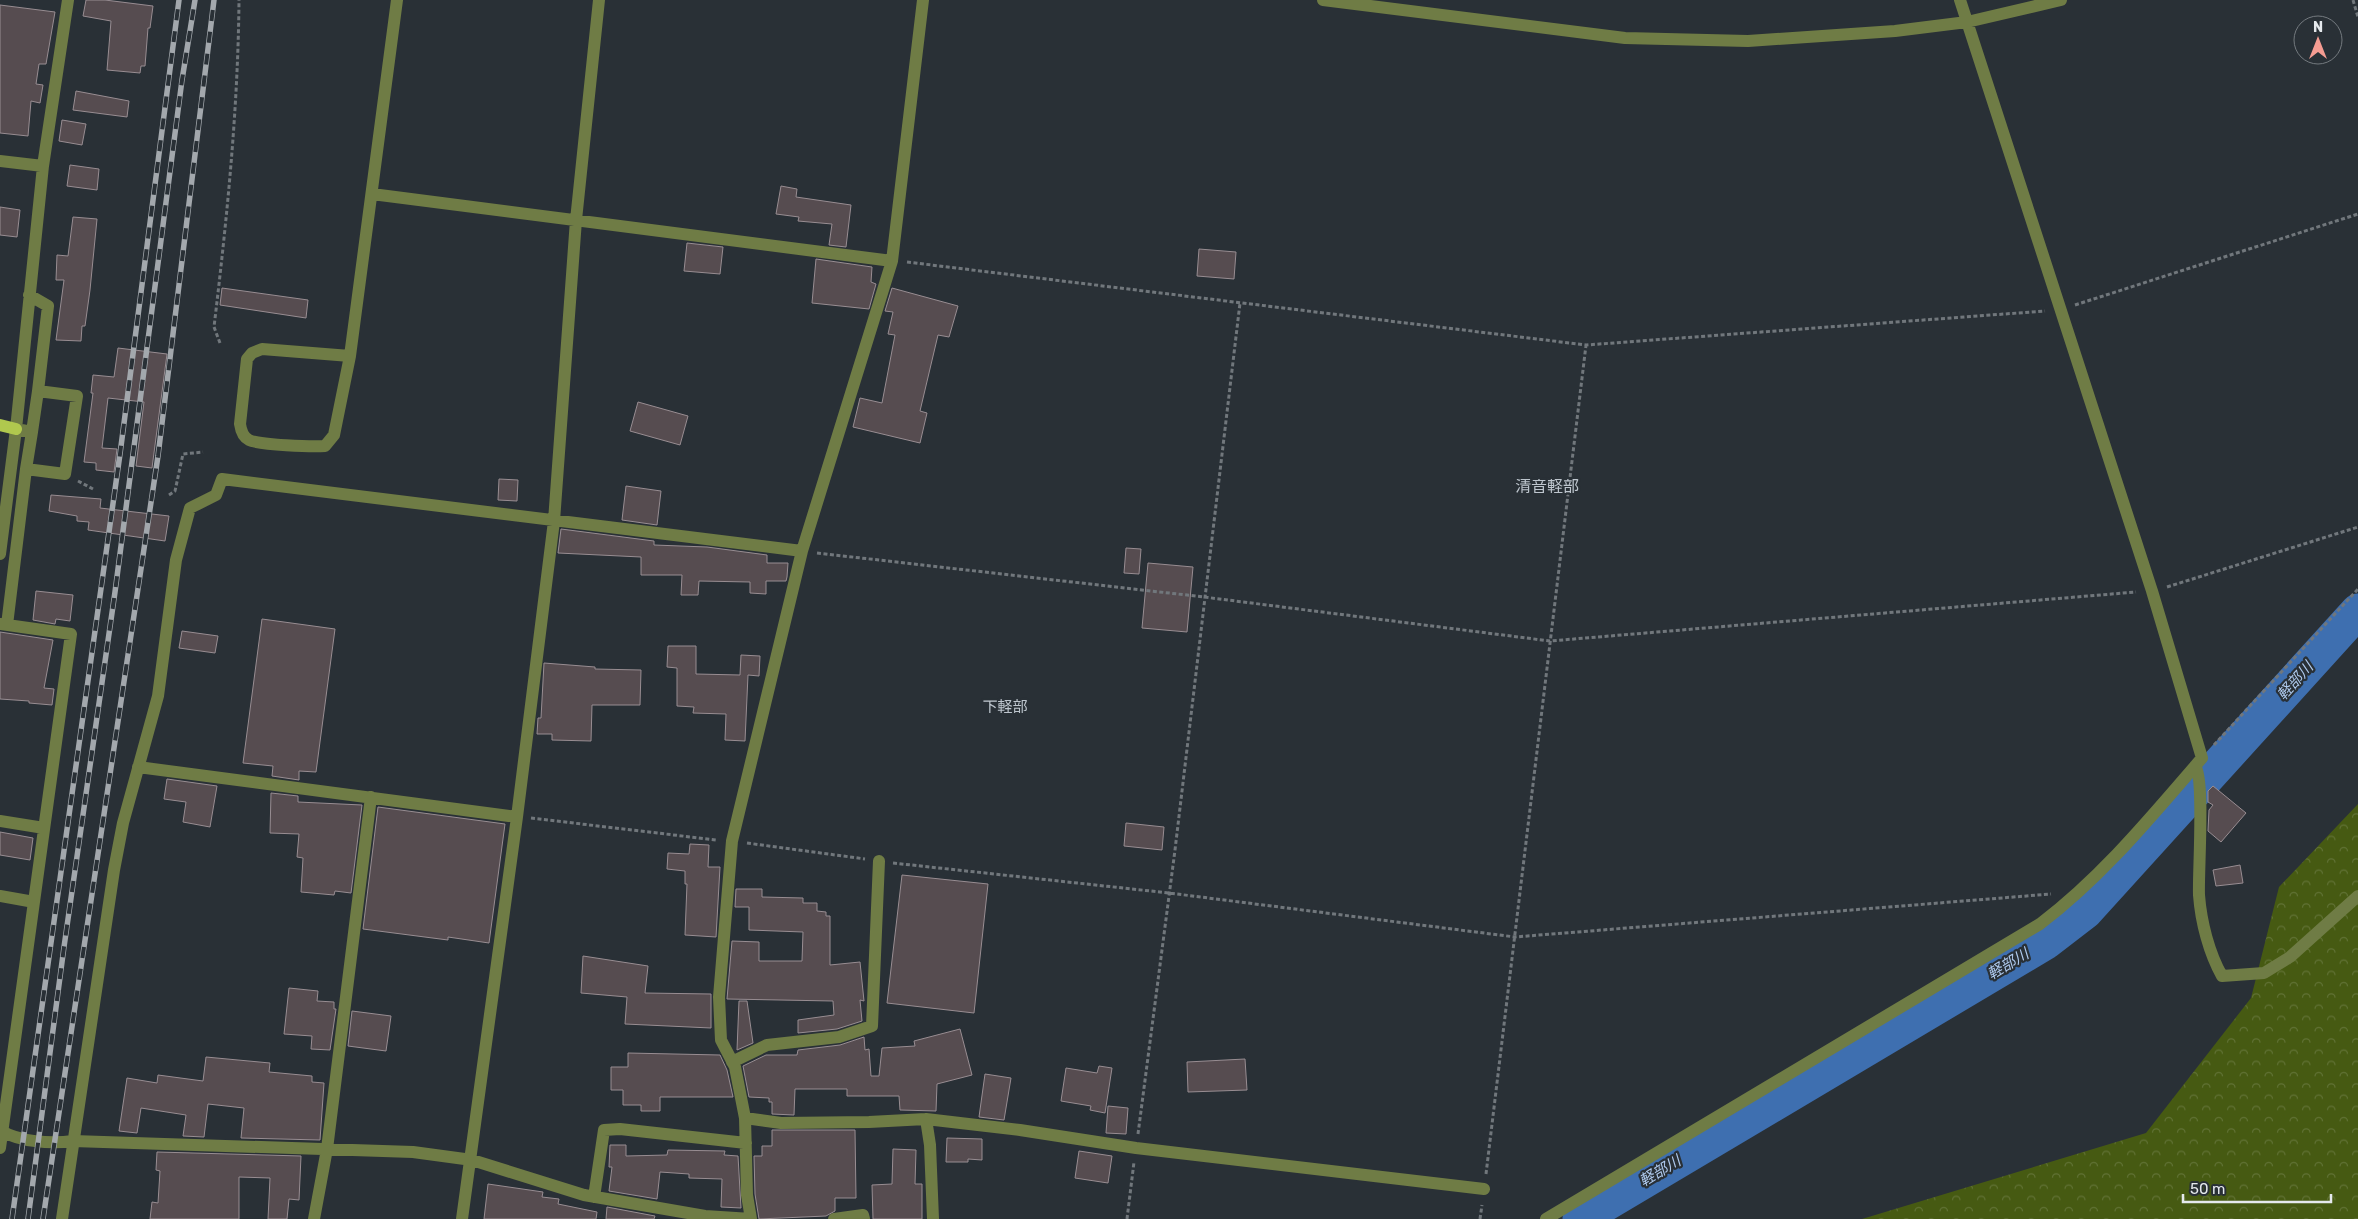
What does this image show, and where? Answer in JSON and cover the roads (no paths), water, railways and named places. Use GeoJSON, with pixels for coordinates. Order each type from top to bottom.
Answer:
{"type":"FeatureCollection","features":[{"type":"Feature","properties":{"kind":"main road"},"geometry":{"type":"LineString","coordinates":[[0,425],[16,429]]}},
{"type":"Feature","properties":{"kind":"street"},"geometry":{"type":"LineString","coordinates":[[0,554],[16,429],[43,166],[68,0]]}},
{"type":"Feature","properties":{"kind":"street"},"geometry":{"type":"LineString","coordinates":[[350,356],[262,349],[252,352],[247,359],[240,424],[242,433],[250,441],[310,447],[325,446],[334,435],[350,356],[397,0]]}},
{"type":"Feature","properties":{"kind":"street"},"geometry":{"type":"LineString","coordinates":[[462,1219],[472,1160],[554,521],[576,220],[598,0]]}},
{"type":"Feature","properties":{"kind":"street"},"geometry":{"type":"LineString","coordinates":[[1,1131],[55,1143],[73,1141],[413,1152],[472,1160],[594,1197],[705,1216],[751,1219],[747,1195],[745,1118],[736,1067],[721,1040],[719,997],[732,842],[802,551],[892,260],[923,0]]}},
{"type":"Feature","properties":{"kind":"street"},"geometry":{"type":"LineString","coordinates":[[1960,0],[2152,591],[2198,765],[2200,896],[2212,958],[2222,976],[2264,973],[2290,956],[2358,896]]}},
{"type":"Feature","properties":{"kind":"street"},"geometry":{"type":"LineString","coordinates":[[1332,1],[1425,14],[1644,38],[1748,41],[1895,31],[1967,22],[2061,0]]}},
{"type":"Feature","properties":{"kind":"street"},"geometry":{"type":"LineString","coordinates":[[0,161],[43,166]]}},
{"type":"Feature","properties":{"kind":"street"},"geometry":{"type":"LineString","coordinates":[[372,194],[892,260]]}},
{"type":"Feature","properties":{"kind":"street"},"geometry":{"type":"LineString","coordinates":[[0,1148],[72,634],[4,625],[38,391],[48,306],[29,295]]}},
{"type":"Feature","properties":{"kind":"street"},"geometry":{"type":"LineString","coordinates":[[26,468],[65,474],[71,436],[77,396],[38,391]]}},
{"type":"Feature","properties":{"kind":"street"},"geometry":{"type":"LineString","coordinates":[[16,429],[32,432]]}},
{"type":"Feature","properties":{"kind":"street"},"geometry":{"type":"LineString","coordinates":[[62,1219],[116,855],[158,696],[176,560],[190,508],[216,495],[222,479],[802,551]]}},
{"type":"Feature","properties":{"kind":"street"},"geometry":{"type":"LineString","coordinates":[[1546,1219],[2040,924],[2076,895],[2154,815],[2198,765]]}},
{"type":"Feature","properties":{"kind":"street"},"geometry":{"type":"LineString","coordinates":[[138,767],[517,816]]}},
{"type":"Feature","properties":{"kind":"street"},"geometry":{"type":"LineString","coordinates":[[314,1219],[327,1149],[371,797]]}},
{"type":"Feature","properties":{"kind":"street"},"geometry":{"type":"LineString","coordinates":[[0,821],[44,828]]}},
{"type":"Feature","properties":{"kind":"street"},"geometry":{"type":"LineString","coordinates":[[732,1062],[767,1045],[839,1037],[872,1026],[879,860]]}},
{"type":"Feature","properties":{"kind":"street"},"geometry":{"type":"LineString","coordinates":[[0,896],[34,902]]}},
{"type":"Feature","properties":{"kind":"street"},"geometry":{"type":"LineString","coordinates":[[745,1118],[762,1122],[780,1123],[926,1119],[1020,1130],[1136,1148],[1484,1190]]}},
{"type":"Feature","properties":{"kind":"street"},"geometry":{"type":"LineString","coordinates":[[926,1119],[930,1146],[933,1219]]}},
{"type":"Feature","properties":{"kind":"street"},"geometry":{"type":"LineString","coordinates":[[594,1197],[604,1130],[620,1129],[746,1144]]}},
{"type":"Feature","properties":{"kind":"street"},"geometry":{"type":"LineString","coordinates":[[834,1219],[863,1215],[864,1219]]}},
{"type":"Feature","properties":{"kind":"waterway","name":"軽部川"},"geometry":{"type":"LineString","coordinates":[[1580,1219],[2046,942],[2085,912],[2358,611]]}},
{"type":"Feature","properties":{"kind":"railway"},"geometry":{"type":"LineString","coordinates":[[12,1219],[120,454],[179,0]]}},
{"type":"Feature","properties":{"kind":"railway"},"geometry":{"type":"LineString","coordinates":[[28,1219],[64,947],[115,592],[182,80],[195,0]]}},
{"type":"Feature","properties":{"kind":"railway"},"geometry":{"type":"LineString","coordinates":[[43,1219],[158,456],[214,0]]}},
{"type":"Feature","properties":{"kind":"district","name":"清音軽部"},"geometry":{"type":"Point","coordinates":[1547,486]}},
{"type":"Feature","properties":{"kind":"district","name":"下軽部"},"geometry":{"type":"Point","coordinates":[1005,707]}}]}
